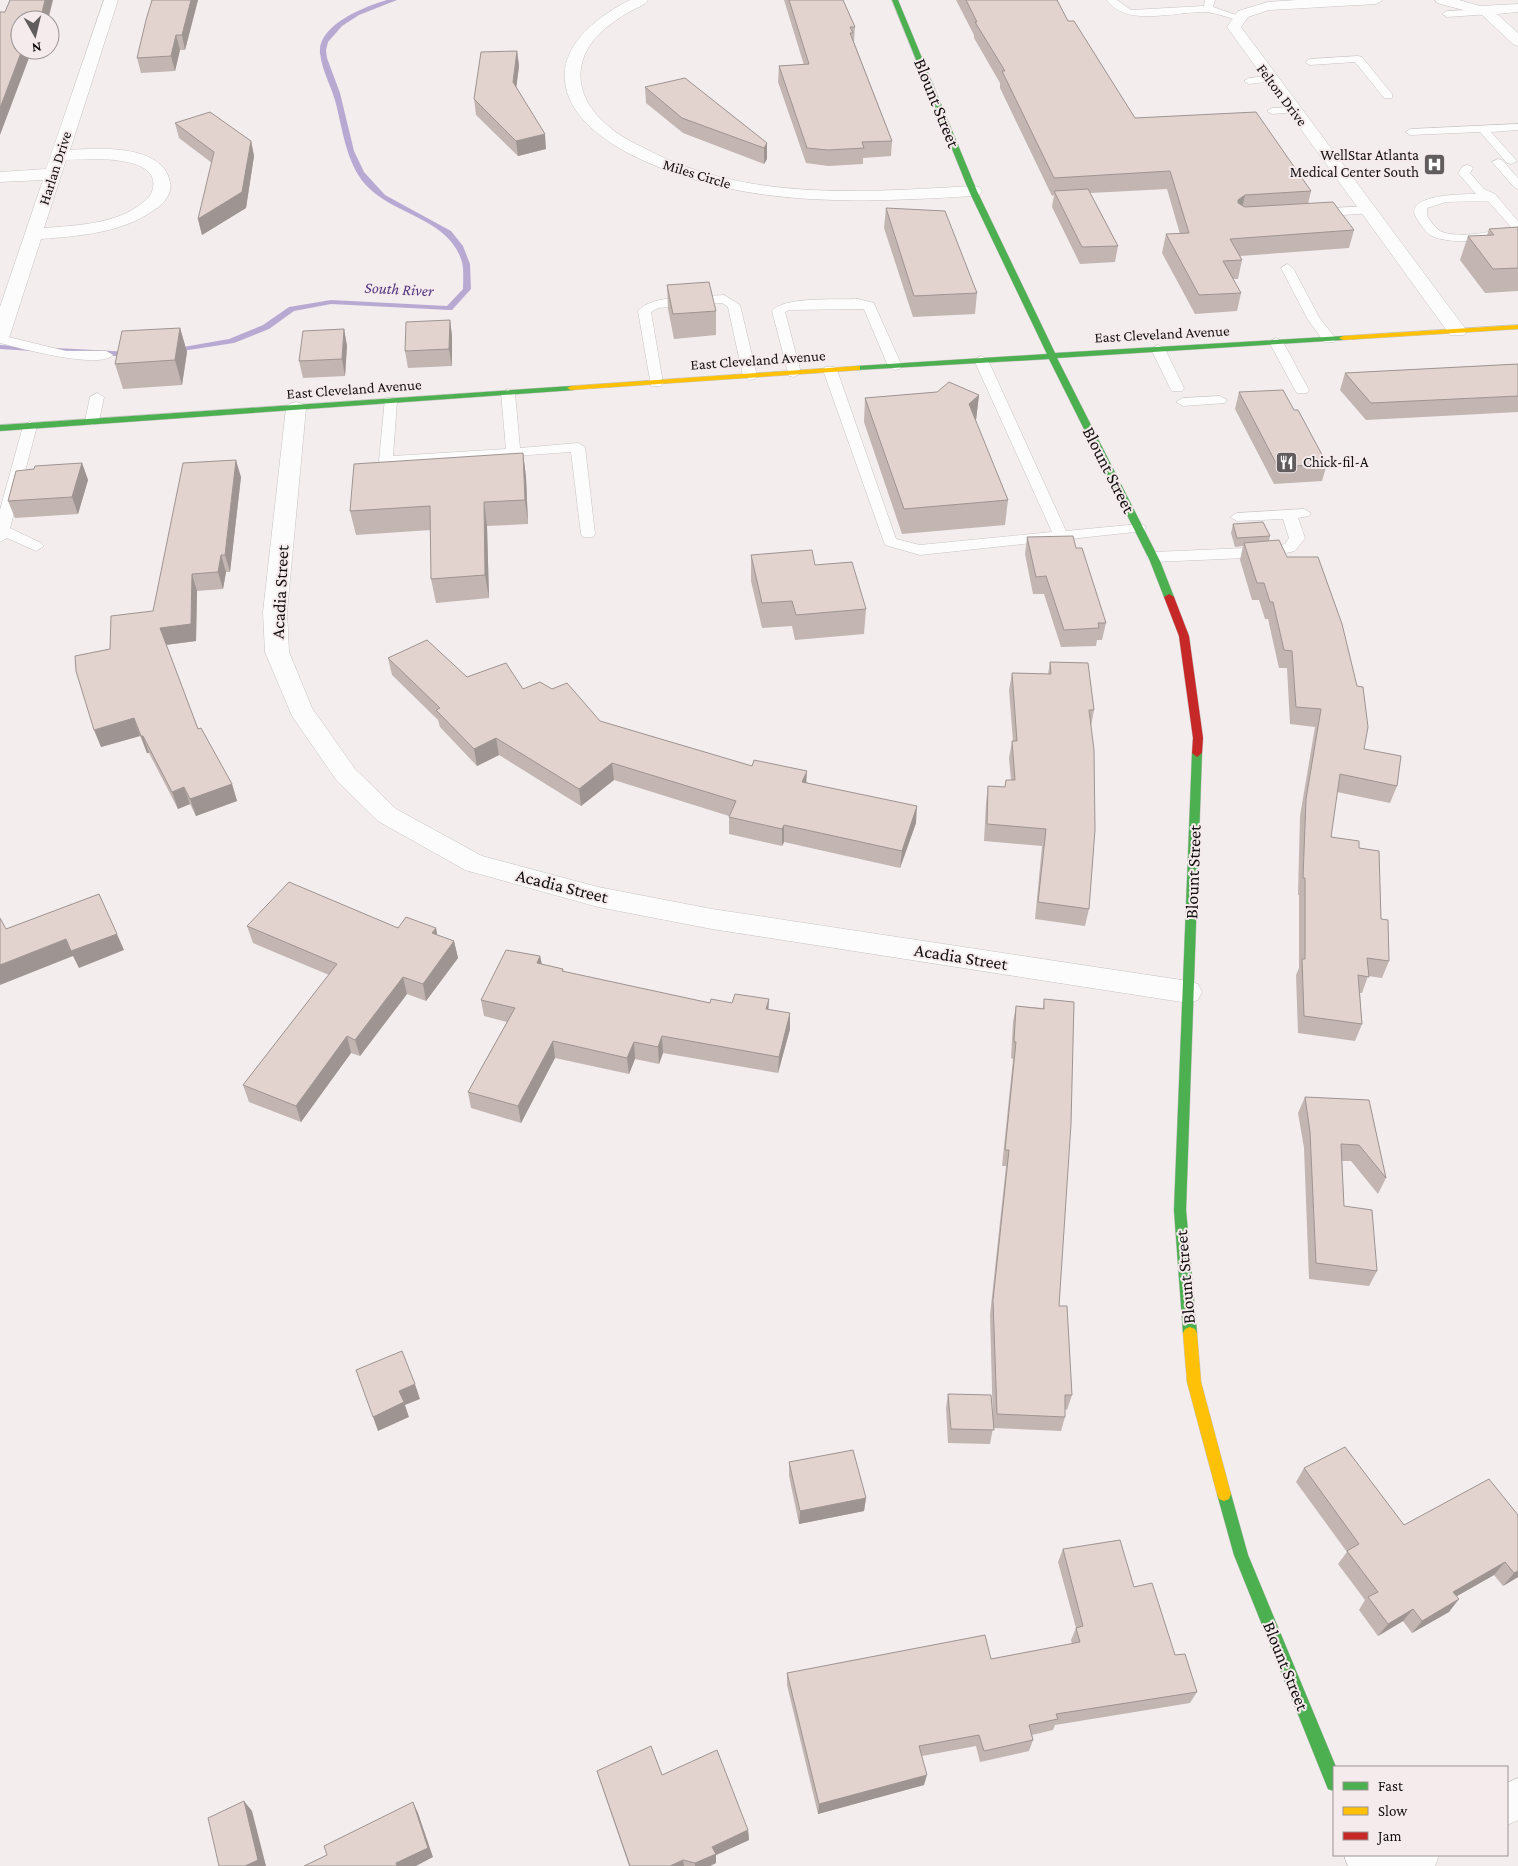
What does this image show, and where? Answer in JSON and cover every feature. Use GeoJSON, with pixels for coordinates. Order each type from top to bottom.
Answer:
{"type":"FeatureCollection","features":[{"type":"Feature","properties":{"kind":"street","name":"Harlan Drive"},"geometry":{"type":"LineString","coordinates":[[0,337],[111,0]]}},
{"type":"Feature","properties":{"kind":"street","name":"Miles Circle"},"geometry":{"type":"LineString","coordinates":[[641,0],[624,8],[594,29],[576,54],[572,79],[581,107],[586,113],[604,132],[640,155],[702,178],[753,189],[818,196],[875,197],[973,191]]}},
{"type":"Feature","properties":{"kind":"street","name":"Blount Street"},"geometry":{"type":"LineString","coordinates":[[895,0],[973,191],[1051,355],[1154,557],[1184,636],[1198,738],[1180,1210],[1194,1382],[1241,1555],[1333,1781]]}},
{"type":"Feature","properties":{"kind":"street"},"geometry":{"type":"LineString","coordinates":[[1240,18],[1243,14],[1268,6],[1376,0]]}},
{"type":"Feature","properties":{"kind":"street"},"geometry":{"type":"LineString","coordinates":[[1444,7],[1484,11],[1518,8]]}},
{"type":"Feature","properties":{"kind":"street"},"geometry":{"type":"LineString","coordinates":[[1484,11],[1518,41]]}},
{"type":"Feature","properties":{"kind":"street","name":"Felton Drive"},"geometry":{"type":"LineString","coordinates":[[1240,18],[1234,27],[1238,35],[1457,331]]}},
{"type":"Feature","properties":{"kind":"street"},"geometry":{"type":"LineString","coordinates":[[34,234],[68,232],[116,222],[149,207],[162,190],[162,180],[157,171],[149,163],[138,158],[105,154],[59,156]]}},
{"type":"Feature","properties":{"kind":"street"},"geometry":{"type":"LineString","coordinates":[[0,177],[53,174]]}},
{"type":"Feature","properties":{"kind":"street","name":"East Cleveland Avenue"},"geometry":{"type":"LineString","coordinates":[[0,428],[1051,355],[1518,327]]}},
{"type":"Feature","properties":{"kind":"street","name":"Acadia Street"},"geometry":{"type":"LineString","coordinates":[[296,408],[275,612],[277,652],[301,710],[346,775],[387,815],[474,863],[598,897],[712,919],[1188,992]]}},
{"type":"Feature","properties":{"kind":"street"},"geometry":{"type":"LineString","coordinates":[[1399,1866],[1417,1856]]}},
{"type":"Feature","properties":{"kind":"lane"},"geometry":{"type":"LineString","coordinates":[[1112,0],[1116,6],[1129,13],[1209,5],[1240,18]]}},
{"type":"Feature","properties":{"kind":"lane"},"geometry":{"type":"LineString","coordinates":[[1310,62],[1358,60],[1388,96]]}},
{"type":"Feature","properties":{"kind":"lane"},"geometry":{"type":"LineString","coordinates":[[1249,81],[1270,80]]}},
{"type":"Feature","properties":{"kind":"lane"},"geometry":{"type":"LineString","coordinates":[[1272,111],[1293,110]]}},
{"type":"Feature","properties":{"kind":"lane"},"geometry":{"type":"LineString","coordinates":[[1411,132],[1518,126]]}},
{"type":"Feature","properties":{"kind":"lane"},"geometry":{"type":"LineString","coordinates":[[1482,128],[1511,161]]}},
{"type":"Feature","properties":{"kind":"lane"},"geometry":{"type":"LineString","coordinates":[[1498,162],[1518,185]]}},
{"type":"Feature","properties":{"kind":"lane"},"geometry":{"type":"LineString","coordinates":[[1465,166],[1464,173],[1480,191],[1491,197],[1517,228],[1509,233],[1500,234],[1444,236],[1436,233],[1428,226],[1421,216],[1421,208],[1424,205],[1438,201],[1491,197]]}},
{"type":"Feature","properties":{"kind":"lane"},"geometry":{"type":"LineString","coordinates":[[1300,214],[1367,210]]}},
{"type":"Feature","properties":{"kind":"lane"},"geometry":{"type":"LineString","coordinates":[[1287,268],[1313,318],[1329,338]]}},
{"type":"Feature","properties":{"kind":"lane"},"geometry":{"type":"LineString","coordinates":[[656,383],[644,311],[655,304],[724,299],[734,305],[750,376]]}},
{"type":"Feature","properties":{"kind":"lane"},"geometry":{"type":"LineString","coordinates":[[794,373],[778,311],[786,306],[858,303],[869,306],[895,366]]}},
{"type":"Feature","properties":{"kind":"lane"},"geometry":{"type":"LineString","coordinates":[[0,337],[66,355],[106,355]]}},
{"type":"Feature","properties":{"kind":"lane"},"geometry":{"type":"LineString","coordinates":[[1276,342],[1304,393],[1288,396]]}},
{"type":"Feature","properties":{"kind":"lane"},"geometry":{"type":"LineString","coordinates":[[1158,349],[1177,388]]}},
{"type":"Feature","properties":{"kind":"lane"},"geometry":{"type":"LineString","coordinates":[[981,360],[1061,536]]}},
{"type":"Feature","properties":{"kind":"lane"},"geometry":{"type":"LineString","coordinates":[[830,370],[890,542],[920,550],[1139,528]]}},
{"type":"Feature","properties":{"kind":"lane"},"geometry":{"type":"LineString","coordinates":[[508,393],[512,453]]}},
{"type":"Feature","properties":{"kind":"lane"},"geometry":{"type":"LineString","coordinates":[[92,422],[96,397]]}},
{"type":"Feature","properties":{"kind":"lane"},"geometry":{"type":"LineString","coordinates":[[1183,402],[1220,400]]}},
{"type":"Feature","properties":{"kind":"lane"},"geometry":{"type":"LineString","coordinates":[[390,401],[386,461],[578,447],[588,534]]}},
{"type":"Feature","properties":{"kind":"lane"},"geometry":{"type":"LineString","coordinates":[[30,426],[1,534],[36,546]]}},
{"type":"Feature","properties":{"kind":"lane"},"geometry":{"type":"LineString","coordinates":[[1154,557],[1268,552],[1290,548],[1297,538],[1297,513],[1237,517]]}},
{"type":"Feature","properties":{"kind":"building"},"geometry":{"type":"Polygon","coordinates":[[[10,0],[45,0],[42,10],[10,10],[10,60],[18,60],[0,108],[0,12],[5,12],[10,0]]]}},
{"type":"Feature","properties":{"kind":"building"},"geometry":{"type":"Polygon","coordinates":[[[152,0],[191,0],[182,35],[176,35],[171,56],[137,58],[146,20],[152,0]]]}},
{"type":"Feature","properties":{"kind":"building"},"geometry":{"type":"Polygon","coordinates":[[[789,0],[843,0],[855,27],[850,27],[853,33],[850,33],[892,141],[862,142],[864,148],[828,150],[807,148],[779,66],[809,64],[789,0]]]}},
{"type":"Feature","properties":{"kind":"building"},"geometry":{"type":"Polygon","coordinates":[[[966,0],[1057,0],[1068,21],[1074,21],[1135,118],[1256,112],[1311,191],[1245,195],[1238,200],[1238,203],[1245,207],[1333,202],[1354,230],[1230,239],[1242,260],[1223,261],[1241,293],[1199,295],[1166,234],[1189,233],[1170,171],[1054,178],[1002,71],[1005,71],[975,22],[977,22],[966,0]]]}},
{"type":"Feature","properties":{"kind":"building"},"geometry":{"type":"Polygon","coordinates":[[[517,51],[513,82],[545,134],[516,141],[474,99],[481,52],[517,51]]]}},
{"type":"Feature","properties":{"kind":"building"},"geometry":{"type":"Polygon","coordinates":[[[685,78],[767,143],[764,148],[682,118],[645,87],[685,78]]]}},
{"type":"Feature","properties":{"kind":"building"},"geometry":{"type":"Polygon","coordinates":[[[210,112],[251,141],[242,192],[198,219],[214,152],[175,123],[210,112]]]}},
{"type":"Feature","properties":{"kind":"building"},"geometry":{"type":"Polygon","coordinates":[[[1088,189],[1118,246],[1082,247],[1054,191],[1088,189]]]}},
{"type":"Feature","properties":{"kind":"building"},"geometry":{"type":"Polygon","coordinates":[[[886,208],[945,211],[977,293],[914,296],[886,208]]]}},
{"type":"Feature","properties":{"kind":"building"},"geometry":{"type":"Polygon","coordinates":[[[1518,227],[1518,268],[1493,269],[1468,236],[1494,235],[1489,229],[1518,227]]]}},
{"type":"Feature","properties":{"kind":"building"},"geometry":{"type":"Polygon","coordinates":[[[709,282],[716,311],[673,314],[667,285],[709,282]]]}},
{"type":"Feature","properties":{"kind":"building"},"geometry":{"type":"Polygon","coordinates":[[[450,320],[449,349],[405,351],[406,322],[450,320]]]}},
{"type":"Feature","properties":{"kind":"building"},"geometry":{"type":"Polygon","coordinates":[[[180,328],[175,360],[115,364],[122,331],[180,328]]]}},
{"type":"Feature","properties":{"kind":"building"},"geometry":{"type":"Polygon","coordinates":[[[344,329],[342,359],[299,361],[303,331],[344,329]]]}},
{"type":"Feature","properties":{"kind":"building"},"geometry":{"type":"Polygon","coordinates":[[[1518,364],[1518,396],[1371,403],[1345,373],[1518,364]]]}},
{"type":"Feature","properties":{"kind":"building"},"geometry":{"type":"Polygon","coordinates":[[[949,382],[979,395],[969,404],[1008,500],[904,509],[865,398],[937,392],[949,382]]]}},
{"type":"Feature","properties":{"kind":"building"},"geometry":{"type":"Polygon","coordinates":[[[1283,390],[1294,410],[1298,410],[1327,464],[1278,467],[1239,392],[1283,390]]]}},
{"type":"Feature","properties":{"kind":"building"},"geometry":{"type":"Polygon","coordinates":[[[523,453],[525,500],[484,502],[485,575],[431,579],[430,506],[350,511],[354,464],[523,453]]]}},
{"type":"Feature","properties":{"kind":"building"},"geometry":{"type":"Polygon","coordinates":[[[236,460],[225,555],[221,555],[218,572],[192,574],[191,624],[160,628],[198,729],[201,728],[232,784],[190,799],[184,787],[172,792],[143,736],[141,736],[134,718],[94,730],[76,671],[75,656],[110,649],[111,616],[153,611],[183,463],[236,460]]]}},
{"type":"Feature","properties":{"kind":"building"},"geometry":{"type":"Polygon","coordinates":[[[82,463],[72,497],[8,501],[16,471],[34,469],[35,466],[82,463]]]}},
{"type":"Feature","properties":{"kind":"building"},"geometry":{"type":"Polygon","coordinates":[[[1263,522],[1270,536],[1237,538],[1233,524],[1263,522]]]}},
{"type":"Feature","properties":{"kind":"building"},"geometry":{"type":"Polygon","coordinates":[[[1073,536],[1076,548],[1082,548],[1106,623],[1098,623],[1099,628],[1064,630],[1046,576],[1036,577],[1027,537],[1073,536]]]}},
{"type":"Feature","properties":{"kind":"building"},"geometry":{"type":"Polygon","coordinates":[[[1279,540],[1287,557],[1318,557],[1342,624],[1357,686],[1363,687],[1368,727],[1364,749],[1401,756],[1397,786],[1340,774],[1331,837],[1359,841],[1359,848],[1379,851],[1381,919],[1388,920],[1389,961],[1367,958],[1369,977],[1358,975],[1362,1024],[1304,1016],[1302,959],[1305,959],[1305,878],[1303,878],[1306,799],[1321,709],[1296,707],[1292,651],[1284,650],[1273,602],[1270,602],[1264,583],[1257,583],[1244,543],[1279,540]]]}},
{"type":"Feature","properties":{"kind":"building"},"geometry":{"type":"Polygon","coordinates":[[[812,550],[815,565],[852,562],[866,609],[796,615],[792,601],[762,603],[751,555],[812,550]]]}},
{"type":"Feature","properties":{"kind":"building"},"geometry":{"type":"Polygon","coordinates":[[[427,640],[467,677],[506,663],[523,689],[540,682],[552,689],[567,683],[600,721],[752,766],[754,760],[807,771],[802,782],[917,806],[902,851],[784,825],[782,829],[729,817],[736,801],[612,763],[579,789],[496,738],[474,749],[436,710],[440,708],[388,658],[427,640]]]}},
{"type":"Feature","properties":{"kind":"building"},"geometry":{"type":"Polygon","coordinates":[[[1050,662],[1088,663],[1094,710],[1089,710],[1094,750],[1095,830],[1089,909],[1038,902],[1046,829],[987,824],[988,786],[1005,787],[1006,780],[1015,780],[1012,741],[1017,741],[1012,673],[1051,674],[1050,662]]]}},
{"type":"Feature","properties":{"kind":"building"},"geometry":{"type":"Polygon","coordinates":[[[289,882],[398,928],[406,917],[436,928],[432,933],[454,941],[423,984],[403,977],[355,1040],[347,1036],[296,1106],[243,1085],[337,964],[247,926],[289,882]]]}},
{"type":"Feature","properties":{"kind":"building"},"geometry":{"type":"Polygon","coordinates":[[[99,894],[117,934],[71,951],[66,939],[0,965],[0,918],[6,929],[99,894]]]}},
{"type":"Feature","properties":{"kind":"building"},"geometry":{"type":"Polygon","coordinates":[[[506,950],[540,956],[537,963],[563,969],[562,971],[710,1003],[711,999],[732,1003],[735,994],[769,999],[766,1009],[790,1013],[779,1057],[662,1036],[658,1047],[634,1042],[627,1058],[553,1041],[518,1106],[468,1092],[515,1008],[481,1000],[506,950]]]}},
{"type":"Feature","properties":{"kind":"building"},"geometry":{"type":"Polygon","coordinates":[[[1044,999],[1074,1002],[1071,1124],[1059,1306],[1067,1306],[1072,1395],[1065,1395],[1065,1417],[997,1414],[993,1300],[1009,1150],[1005,1150],[1016,1042],[1014,1042],[1016,1006],[1044,1009],[1044,999]]]}},
{"type":"Feature","properties":{"kind":"building"},"geometry":{"type":"Polygon","coordinates":[[[1305,1097],[1369,1100],[1386,1178],[1359,1145],[1341,1144],[1344,1206],[1372,1210],[1377,1271],[1316,1263],[1310,1132],[1305,1097]]]}},
{"type":"Feature","properties":{"kind":"building"},"geometry":{"type":"Polygon","coordinates":[[[402,1351],[415,1384],[399,1391],[404,1402],[373,1417],[356,1370],[402,1351]]]}},
{"type":"Feature","properties":{"kind":"building"},"geometry":{"type":"Polygon","coordinates":[[[948,1394],[991,1395],[994,1430],[951,1429],[948,1394]]]}},
{"type":"Feature","properties":{"kind":"building"},"geometry":{"type":"Polygon","coordinates":[[[1345,1447],[1404,1525],[1489,1479],[1518,1515],[1518,1571],[1514,1573],[1505,1562],[1453,1592],[1459,1599],[1422,1621],[1413,1609],[1388,1624],[1368,1597],[1378,1592],[1347,1551],[1359,1544],[1304,1468],[1345,1447]]]}},
{"type":"Feature","properties":{"kind":"building"},"geometry":{"type":"Polygon","coordinates":[[[853,1450],[866,1498],[800,1511],[789,1462],[853,1450]]]}},
{"type":"Feature","properties":{"kind":"building"},"geometry":{"type":"Polygon","coordinates":[[[1120,1540],[1134,1587],[1152,1583],[1175,1655],[1185,1654],[1197,1692],[1056,1714],[1058,1719],[1029,1725],[1033,1740],[984,1751],[979,1735],[919,1746],[927,1775],[819,1804],[787,1673],[985,1635],[991,1659],[1080,1642],[1076,1628],[1083,1626],[1063,1549],[1120,1540]]]}},
{"type":"Feature","properties":{"kind":"building"},"geometry":{"type":"Polygon","coordinates":[[[651,1746],[662,1775],[717,1750],[748,1830],[712,1847],[716,1854],[695,1863],[683,1860],[670,1866],[630,1866],[597,1771],[651,1746]]]}},
{"type":"Feature","properties":{"kind":"building"},"geometry":{"type":"Polygon","coordinates":[[[244,1801],[258,1860],[245,1866],[219,1866],[208,1818],[244,1801]]]}},
{"type":"Feature","properties":{"kind":"building"},"geometry":{"type":"Polygon","coordinates":[[[413,1802],[428,1848],[396,1863],[397,1866],[304,1866],[327,1855],[324,1846],[413,1802]]]}},
{"type":"Feature","properties":{"kind":"waterway","name":"South River"},"geometry":{"type":"LineString","coordinates":[[172,351],[231,341],[266,327],[292,309],[331,302],[449,308],[467,289],[466,264],[459,246],[448,233],[383,197],[360,173],[351,151],[337,93],[324,58],[323,50],[326,41],[339,24],[366,9],[394,0]]}},
{"type":"Feature","properties":{"kind":"waterway","name":"South River"},"geometry":{"type":"LineString","coordinates":[[0,347],[131,354]]}},
{"type":"Feature","properties":{"kind":"traffic: fast"},"geometry":{"type":"LineString","coordinates":[[895,0],[973,191],[1066,385],[1155,561],[1169,597]]}},
{"type":"Feature","properties":{"kind":"traffic: fast"},"geometry":{"type":"LineString","coordinates":[[857,368],[1343,338]]}},
{"type":"Feature","properties":{"kind":"traffic: fast"},"geometry":{"type":"LineString","coordinates":[[0,428],[571,388]]}},
{"type":"Feature","properties":{"kind":"traffic: fast"},"geometry":{"type":"LineString","coordinates":[[1190,1333],[1180,1210],[1197,753]]}},
{"type":"Feature","properties":{"kind":"traffic: fast"},"geometry":{"type":"LineString","coordinates":[[1224,1494],[1241,1555],[1333,1781]]}},
{"type":"Feature","properties":{"kind":"traffic: slow"},"geometry":{"type":"LineString","coordinates":[[1343,338],[1518,327]]}},
{"type":"Feature","properties":{"kind":"traffic: slow"},"geometry":{"type":"LineString","coordinates":[[571,388],[857,368]]}},
{"type":"Feature","properties":{"kind":"traffic: slow"},"geometry":{"type":"LineString","coordinates":[[1190,1333],[1194,1382],[1224,1494]]}},
{"type":"Feature","properties":{"kind":"traffic: jam"},"geometry":{"type":"LineString","coordinates":[[1169,597],[1184,636],[1198,738],[1197,753]]}},
{"type":"Feature","properties":{"kind":"place","name":"WellStar Atlanta Medical Center South"},"geometry":{"type":"Point","coordinates":[1435,164]}},
{"type":"Feature","properties":{"kind":"place","name":"Chick-fil-A"},"geometry":{"type":"Point","coordinates":[1287,462]}}]}
